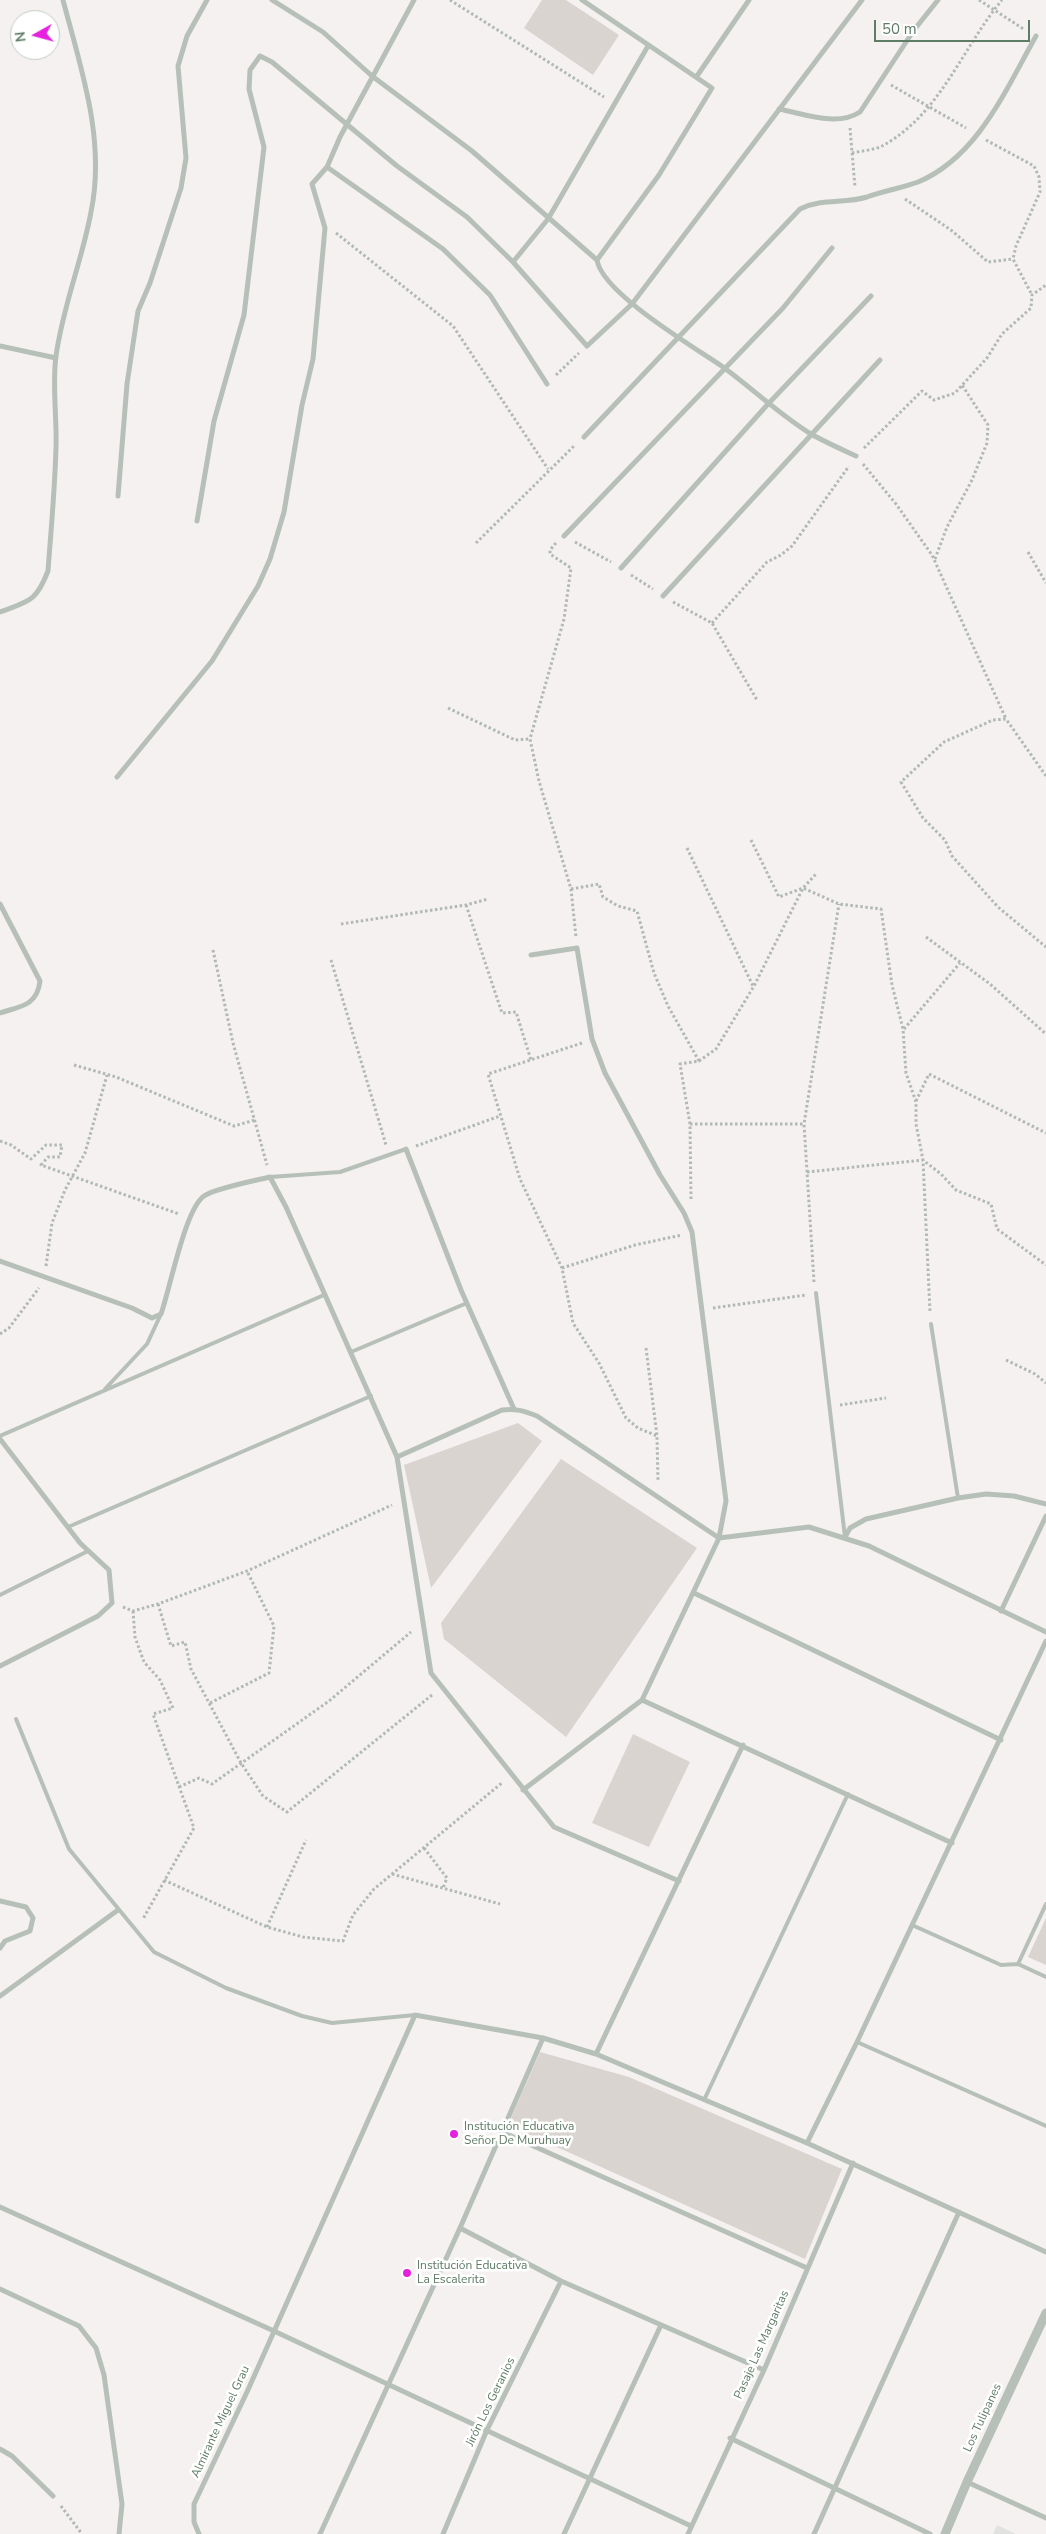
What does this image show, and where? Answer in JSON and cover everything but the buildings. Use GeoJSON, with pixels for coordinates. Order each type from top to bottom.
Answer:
{"type":"FeatureCollection","features":[{"type":"Feature","properties":{"kind":"street"},"geometry":{"type":"LineString","coordinates":[[0,612],[31,600],[42,587],[48,572],[56,447],[56,358],[66,298],[92,212],[97,157],[88,95],[76,40],[63,0]]}},
{"type":"Feature","properties":{"kind":"street"},"geometry":{"type":"LineString","coordinates":[[118,496],[127,384],[138,311],[150,284],[181,188],[186,158],[178,66],[187,36],[207,0]]}},
{"type":"Feature","properties":{"kind":"street"},"geometry":{"type":"LineString","coordinates":[[272,0],[323,32],[372,76],[472,151],[548,219],[598,260]]}},
{"type":"Feature","properties":{"kind":"street"},"geometry":{"type":"LineString","coordinates":[[117,777],[212,661],[258,586],[270,558],[284,512],[302,405],[313,359],[325,228],[312,184],[327,167],[340,137],[414,0]]}},
{"type":"Feature","properties":{"kind":"street"},"geometry":{"type":"LineString","coordinates":[[582,0],[648,46],[697,76],[712,88],[659,175],[598,260],[599,269],[632,304],[724,368],[768,404],[812,434],[856,456]]}},
{"type":"Feature","properties":{"kind":"street"},"geometry":{"type":"LineString","coordinates":[[697,76],[749,0]]}},
{"type":"Feature","properties":{"kind":"street"},"geometry":{"type":"LineString","coordinates":[[197,521],[214,422],[244,315],[264,147],[249,89],[250,70],[260,56],[272,62],[397,166],[467,217],[513,262],[586,346],[632,304],[862,0]]}},
{"type":"Feature","properties":{"kind":"street"},"geometry":{"type":"LineString","coordinates":[[779,110],[833,120],[850,119],[860,112],[914,30],[938,0]]}},
{"type":"Feature","properties":{"kind":"street"},"geometry":{"type":"LineString","coordinates":[[584,436],[800,209],[814,202],[857,200],[918,182],[945,166],[978,135],[1036,36]]}},
{"type":"Feature","properties":{"kind":"street"},"geometry":{"type":"LineString","coordinates":[[513,262],[548,219],[648,46]]}},
{"type":"Feature","properties":{"kind":"street"},"geometry":{"type":"LineString","coordinates":[[327,167],[443,249],[490,295],[547,384]]}},
{"type":"Feature","properties":{"kind":"street"},"geometry":{"type":"LineString","coordinates":[[564,536],[783,308],[832,248]]}},
{"type":"Feature","properties":{"kind":"street"},"geometry":{"type":"LineString","coordinates":[[621,568],[768,404],[871,296]]}},
{"type":"Feature","properties":{"kind":"street"},"geometry":{"type":"LineString","coordinates":[[0,346],[56,358]]}},
{"type":"Feature","properties":{"kind":"street"},"geometry":{"type":"LineString","coordinates":[[663,596],[880,360]]}},
{"type":"Feature","properties":{"kind":"street"},"geometry":{"type":"LineString","coordinates":[[0,904],[40,981],[38,994],[28,1004],[0,1013]]}},
{"type":"Feature","properties":{"kind":"street"},"geometry":{"type":"LineString","coordinates":[[523,1790],[642,1700],[719,1538],[726,1500],[692,1232],[684,1213],[660,1176],[604,1073],[592,1039],[577,948],[531,956]]}},
{"type":"Feature","properties":{"kind":"street"},"geometry":{"type":"LineString","coordinates":[[406,1149],[467,1303],[514,1408]]}},
{"type":"Feature","properties":{"kind":"street"},"geometry":{"type":"LineString","coordinates":[[0,1261],[132,1308],[152,1318],[161,1314],[196,1202],[206,1195],[270,1177],[286,1207],[397,1457],[431,1673],[554,1827],[680,1881]]}},
{"type":"Feature","properties":{"kind":"street"},"geometry":{"type":"LineString","coordinates":[[397,1457],[502,1410],[514,1408],[537,1416],[719,1538],[809,1526],[845,1536],[1046,1632]]}},
{"type":"Feature","properties":{"kind":"street"},"geometry":{"type":"LineString","coordinates":[[0,1438],[68,1527],[88,1551],[109,1570],[112,1603],[98,1616],[0,1666]]}},
{"type":"Feature","properties":{"kind":"street"},"geometry":{"type":"LineString","coordinates":[[845,1536],[850,1528],[866,1519],[958,1498],[986,1494],[1014,1496],[1046,1504]]}},
{"type":"Feature","properties":{"kind":"street"},"geometry":{"type":"LineString","coordinates":[[1001,1611],[1046,1516]]}},
{"type":"Feature","properties":{"kind":"street"},"geometry":{"type":"LineString","coordinates":[[694,1593],[1000,1740]]}},
{"type":"Feature","properties":{"kind":"street"},"geometry":{"type":"LineString","coordinates":[[808,2143],[1046,1642]]}},
{"type":"Feature","properties":{"kind":"street"},"geometry":{"type":"LineString","coordinates":[[642,1700],[952,1843]]}},
{"type":"Feature","properties":{"kind":"street"},"geometry":{"type":"LineString","coordinates":[[596,2054],[680,1881],[743,1745]]}},
{"type":"Feature","properties":{"kind":"street"},"geometry":{"type":"LineString","coordinates":[[0,1901],[26,1907],[33,1918],[30,1931],[5,1941],[0,1948]]}},
{"type":"Feature","properties":{"kind":"street"},"geometry":{"type":"LineString","coordinates":[[0,1996],[118,1910]]}},
{"type":"Feature","properties":{"kind":"street"},"geometry":{"type":"LineString","coordinates":[[415,2015],[543,2038],[596,2054],[705,2098],[808,2143],[1046,2252]]}},
{"type":"Feature","properties":{"kind":"street","name":"Almirante Miguel Grau"},"geometry":{"type":"LineString","coordinates":[[199,2534],[194,2522],[194,2504],[274,2331],[415,2015]]}},
{"type":"Feature","properties":{"kind":"street"},"geometry":{"type":"LineString","coordinates":[[320,2534],[387,2383],[460,2228],[543,2038]]}},
{"type":"Feature","properties":{"kind":"street"},"geometry":{"type":"LineString","coordinates":[[502,2132],[807,2268]]}},
{"type":"Feature","properties":{"kind":"street","name":"Pasaje Las Margaritas"},"geometry":{"type":"LineString","coordinates":[[688,2534],[730,2438],[764,2370],[853,2163]]}},
{"type":"Feature","properties":{"kind":"street"},"geometry":{"type":"LineString","coordinates":[[0,2207],[387,2383],[691,2526]]}},
{"type":"Feature","properties":{"kind":"street"},"geometry":{"type":"LineString","coordinates":[[814,2534],[959,2212]]}},
{"type":"Feature","properties":{"kind":"street"},"geometry":{"type":"LineString","coordinates":[[460,2228],[562,2281],[764,2370]]}},
{"type":"Feature","properties":{"kind":"street","name":"Jirón Los Geranios"},"geometry":{"type":"LineString","coordinates":[[443,2534],[487,2430],[562,2281]]}},
{"type":"Feature","properties":{"kind":"street"},"geometry":{"type":"LineString","coordinates":[[0,2289],[79,2326],[96,2348],[104,2375],[122,2504],[120,2534]]}},
{"type":"Feature","properties":{"kind":"street","name":"Los Tulipanes"},"geometry":{"type":"LineString","coordinates":[[945,2534],[966,2482],[1046,2313]]}},
{"type":"Feature","properties":{"kind":"street"},"geometry":{"type":"LineString","coordinates":[[564,2534],[661,2325]]}},
{"type":"Feature","properties":{"kind":"street"},"geometry":{"type":"LineString","coordinates":[[730,2438],[930,2534]]}},
{"type":"Feature","properties":{"kind":"street"},"geometry":{"type":"LineString","coordinates":[[0,2449],[12,2456],[53,2496]]}},
{"type":"Feature","properties":{"kind":"street"},"geometry":{"type":"LineString","coordinates":[[966,2482],[1046,2518]]}},
{"type":"Feature","properties":{"kind":"lane"},"geometry":{"type":"LineString","coordinates":[[270,1177],[340,1172],[406,1149]]}},
{"type":"Feature","properties":{"kind":"lane"},"geometry":{"type":"LineString","coordinates":[[816,1294],[845,1536]]}},
{"type":"Feature","properties":{"kind":"lane"},"geometry":{"type":"LineString","coordinates":[[0,1438],[324,1295]]}},
{"type":"Feature","properties":{"kind":"lane"},"geometry":{"type":"LineString","coordinates":[[351,1352],[467,1303]]}},
{"type":"Feature","properties":{"kind":"lane"},"geometry":{"type":"LineString","coordinates":[[103,1391],[147,1344],[161,1314]]}},
{"type":"Feature","properties":{"kind":"lane"},"geometry":{"type":"LineString","coordinates":[[931,1324],[958,1498]]}},
{"type":"Feature","properties":{"kind":"lane"},"geometry":{"type":"LineString","coordinates":[[68,1527],[371,1396]]}},
{"type":"Feature","properties":{"kind":"lane"},"geometry":{"type":"LineString","coordinates":[[0,1595],[88,1551]]}},
{"type":"Feature","properties":{"kind":"lane"},"geometry":{"type":"LineString","coordinates":[[16,1719],[69,1849],[154,1952],[226,1988],[302,2016],[332,2023],[415,2015]]}},
{"type":"Feature","properties":{"kind":"lane"},"geometry":{"type":"LineString","coordinates":[[705,2098],[848,1794]]}},
{"type":"Feature","properties":{"kind":"lane"},"geometry":{"type":"LineString","coordinates":[[1018,1964],[1046,1904]]}},
{"type":"Feature","properties":{"kind":"lane"},"geometry":{"type":"LineString","coordinates":[[912,1924],[1001,1965],[1018,1964],[1046,1977]]}},
{"type":"Feature","properties":{"kind":"lane"},"geometry":{"type":"LineString","coordinates":[[857,2042],[1046,2126]]}},
{"type":"Feature","properties":{"kind":"path"},"geometry":{"type":"LineString","coordinates":[[450,0],[614,103]]}},
{"type":"Feature","properties":{"kind":"path"},"geometry":{"type":"LineString","coordinates":[[980,0],[1036,36]]}},
{"type":"Feature","properties":{"kind":"path"},"geometry":{"type":"LineString","coordinates":[[852,153],[881,146],[906,128],[929,107],[1002,0]]}},
{"type":"Feature","properties":{"kind":"path"},"geometry":{"type":"LineString","coordinates":[[712,623],[767,562],[781,555],[792,546],[856,456],[922,390],[934,400],[955,393],[981,365],[1002,334],[1031,308],[1032,295],[1013,259],[1016,246],[1040,192],[1039,177],[1034,166],[882,80]]}},
{"type":"Feature","properties":{"kind":"path"},"geometry":{"type":"LineString","coordinates":[[850,119],[857,200]]}},
{"type":"Feature","properties":{"kind":"path"},"geometry":{"type":"LineString","coordinates":[[892,189],[951,230],[988,262],[1013,259]]}},
{"type":"Feature","properties":{"kind":"path"},"geometry":{"type":"LineString","coordinates":[[325,228],[337,233],[454,326],[548,469]]}},
{"type":"Feature","properties":{"kind":"path"},"geometry":{"type":"LineString","coordinates":[[1032,295],[1046,285]]}},
{"type":"Feature","properties":{"kind":"path"},"geometry":{"type":"LineString","coordinates":[[547,384],[586,346]]}},
{"type":"Feature","properties":{"kind":"path"},"geometry":{"type":"LineString","coordinates":[[934,560],[947,527],[972,480],[987,444],[988,425],[962,385]]}},
{"type":"Feature","properties":{"kind":"path"},"geometry":{"type":"LineString","coordinates":[[476,544],[548,469],[584,436]]}},
{"type":"Feature","properties":{"kind":"path"},"geometry":{"type":"LineString","coordinates":[[856,456],[896,504],[934,560],[1006,719],[1046,776]]}},
{"type":"Feature","properties":{"kind":"path"},"geometry":{"type":"LineString","coordinates":[[564,536],[550,550],[550,554],[571,568],[564,618],[530,739],[539,781],[571,889],[577,948]]}},
{"type":"Feature","properties":{"kind":"path"},"geometry":{"type":"LineString","coordinates":[[1028,552],[1046,583]]}},
{"type":"Feature","properties":{"kind":"path"},"geometry":{"type":"LineString","coordinates":[[448,708],[515,740],[530,739]]}},
{"type":"Feature","properties":{"kind":"path"},"geometry":{"type":"LineString","coordinates":[[1006,719],[994,720],[944,742],[901,782],[923,818],[945,840],[952,856],[998,907],[1046,947]]}},
{"type":"Feature","properties":{"kind":"path"},"geometry":{"type":"LineString","coordinates":[[751,840],[779,897],[804,888],[840,904],[881,909],[892,985],[903,1029],[906,1073],[916,1102],[916,1124],[923,1160],[931,1324]]}},
{"type":"Feature","properties":{"kind":"path"},"geometry":{"type":"LineString","coordinates":[[687,848],[754,986]]}},
{"type":"Feature","properties":{"kind":"path"},"geometry":{"type":"LineString","coordinates":[[691,1203],[690,1124],[680,1064],[699,1061],[716,1049],[754,986],[804,888],[816,874]]}},
{"type":"Feature","properties":{"kind":"path"},"geometry":{"type":"LineString","coordinates":[[571,889],[599,884],[603,897],[618,906],[637,911],[654,972],[668,1006],[699,1061]]}},
{"type":"Feature","properties":{"kind":"path"},"geometry":{"type":"LineString","coordinates":[[341,924],[466,905],[488,899]]}},
{"type":"Feature","properties":{"kind":"path"},"geometry":{"type":"LineString","coordinates":[[703,1309],[816,1294],[804,1124],[840,904]]}},
{"type":"Feature","properties":{"kind":"path"},"geometry":{"type":"LineString","coordinates":[[466,905],[502,1014],[516,1012],[531,1060]]}},
{"type":"Feature","properties":{"kind":"path"},"geometry":{"type":"LineString","coordinates":[[926,937],[990,984],[1046,1034]]}},
{"type":"Feature","properties":{"kind":"path"},"geometry":{"type":"LineString","coordinates":[[213,950],[233,1043],[270,1177]]}},
{"type":"Feature","properties":{"kind":"path"},"geometry":{"type":"LineString","coordinates":[[331,960],[389,1156]]}},
{"type":"Feature","properties":{"kind":"path"},"geometry":{"type":"LineString","coordinates":[[903,1029],[960,963]]}},
{"type":"Feature","properties":{"kind":"path"},"geometry":{"type":"LineString","coordinates":[[592,1039],[488,1074],[520,1179],[562,1268],[573,1323],[599,1363],[626,1418],[638,1428],[658,1436]]}},
{"type":"Feature","properties":{"kind":"path"},"geometry":{"type":"LineString","coordinates":[[74,1065],[107,1075],[234,1126],[255,1120]]}},
{"type":"Feature","properties":{"kind":"path"},"geometry":{"type":"LineString","coordinates":[[916,1102],[930,1074],[1046,1133]]}},
{"type":"Feature","properties":{"kind":"path"},"geometry":{"type":"LineString","coordinates":[[0,1334],[9,1328],[32,1299],[45,1278],[52,1223],[85,1153],[107,1075]]}},
{"type":"Feature","properties":{"kind":"path"},"geometry":{"type":"LineString","coordinates":[[406,1149],[500,1116]]}},
{"type":"Feature","properties":{"kind":"path"},"geometry":{"type":"LineString","coordinates":[[690,1124],[804,1124]]}},
{"type":"Feature","properties":{"kind":"path"},"geometry":{"type":"LineString","coordinates":[[0,1141],[11,1145],[31,1159],[46,1145],[62,1145],[60,1157],[48,1157],[42,1165],[190,1218]]}},
{"type":"Feature","properties":{"kind":"path"},"geometry":{"type":"LineString","coordinates":[[807,1172],[923,1160],[942,1174],[956,1190],[991,1204],[997,1229],[1046,1265]]}},
{"type":"Feature","properties":{"kind":"path"},"geometry":{"type":"LineString","coordinates":[[562,1268],[635,1246],[692,1232]]}},
{"type":"Feature","properties":{"kind":"path"},"geometry":{"type":"LineString","coordinates":[[646,1348],[658,1436],[658,1497]]}},
{"type":"Feature","properties":{"kind":"path"},"geometry":{"type":"LineString","coordinates":[[1006,1360],[1035,1374],[1046,1383]]}},
{"type":"Feature","properties":{"kind":"path"},"geometry":{"type":"LineString","coordinates":[[829,1406],[886,1398]]}},
{"type":"Feature","properties":{"kind":"path"},"geometry":{"type":"LineString","coordinates":[[112,1603],[133,1611],[158,1604],[247,1571],[404,1500]]}},
{"type":"Feature","properties":{"kind":"path"},"geometry":{"type":"LineString","coordinates":[[210,1703],[268,1673],[274,1626],[247,1571]]}},
{"type":"Feature","properties":{"kind":"path"},"geometry":{"type":"LineString","coordinates":[[158,1604],[171,1646],[185,1642],[191,1669],[241,1763],[263,1796],[287,1812],[442,1686]]}},
{"type":"Feature","properties":{"kind":"path"},"geometry":{"type":"LineString","coordinates":[[133,1611],[135,1637],[144,1662],[160,1680],[174,1708],[153,1714],[194,1828],[136,1931]]}},
{"type":"Feature","properties":{"kind":"path"},"geometry":{"type":"LineString","coordinates":[[179,1787],[199,1778],[212,1784],[329,1700],[423,1622]]}},
{"type":"Feature","properties":{"kind":"path"},"geometry":{"type":"LineString","coordinates":[[164,1880],[267,1927],[303,1937],[343,1941],[353,1915],[374,1889],[511,1775]]}},
{"type":"Feature","properties":{"kind":"path"},"geometry":{"type":"LineString","coordinates":[[267,1927],[306,1840]]}},
{"type":"Feature","properties":{"kind":"path"},"geometry":{"type":"LineString","coordinates":[[424,1848],[447,1878],[443,1888]]}},
{"type":"Feature","properties":{"kind":"path"},"geometry":{"type":"LineString","coordinates":[[392,1874],[500,1904]]}},
{"type":"Feature","properties":{"kind":"path"},"geometry":{"type":"LineString","coordinates":[[53,2496],[82,2534]]}},
{"type":"Feature","properties":{"kind":"shaded area"},"geometry":{"type":"Polygon","coordinates":[[[542,0],[566,0],[619,35],[593,75],[524,28],[542,0]]]}},
{"type":"Feature","properties":{"kind":"shaded area"},"geometry":{"type":"Polygon","coordinates":[[[518,1423],[542,1441],[431,1588],[404,1465],[518,1423]]]}},
{"type":"Feature","properties":{"kind":"shaded area"},"geometry":{"type":"Polygon","coordinates":[[[561,1459],[697,1548],[566,1737],[444,1639],[441,1623],[561,1459]]]}},
{"type":"Feature","properties":{"kind":"shaded area"},"geometry":{"type":"Polygon","coordinates":[[[633,1734],[690,1762],[649,1847],[592,1823],[633,1734]]]}},
{"type":"Feature","properties":{"kind":"shaded area"},"geometry":{"type":"Polygon","coordinates":[[[1046,1918],[1046,1965],[1028,1957],[1046,1918]]]}},
{"type":"Feature","properties":{"kind":"shaded area"},"geometry":{"type":"Polygon","coordinates":[[[540,2052],[629,2077],[842,2169],[805,2259],[508,2125],[540,2052]]]}},
{"type":"Feature","properties":{"kind":"shaded area"},"geometry":{"type":"Polygon","coordinates":[[[997,2525],[1016,2534],[993,2534],[997,2525]]]}},
{"type":"Feature","properties":{"kind":"place","name":"Institución Educativa Señor De Muruhuay"},"geometry":{"type":"Point","coordinates":[454,2134]}},
{"type":"Feature","properties":{"kind":"place","name":"Institución Educativa La Escalerita"},"geometry":{"type":"Point","coordinates":[407,2273]}}]}
